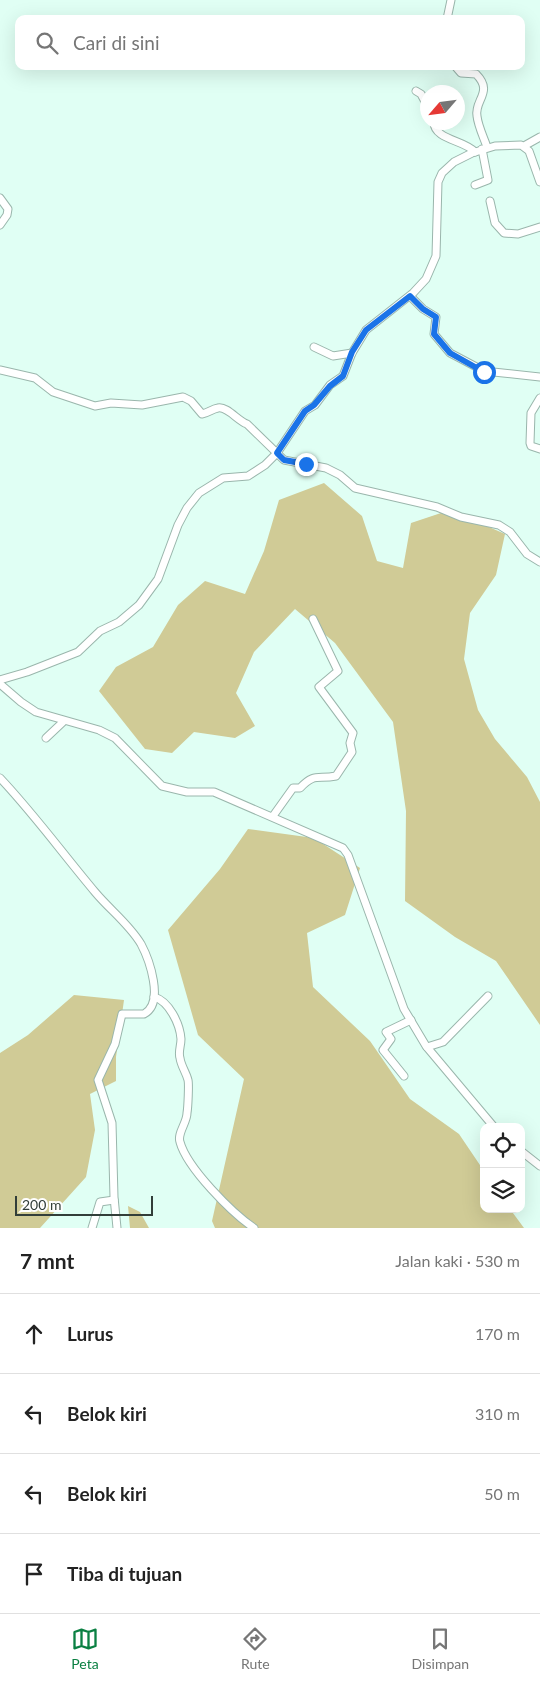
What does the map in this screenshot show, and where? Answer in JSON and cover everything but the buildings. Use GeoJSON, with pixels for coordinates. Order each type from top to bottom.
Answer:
{"type":"FeatureCollection","features":[{"type":"Feature","properties":{"kind":"street"},"geometry":{"type":"LineString","coordinates":[[449,15],[451,0]]}},
{"type":"Feature","properties":{"kind":"street"},"geometry":{"type":"LineString","coordinates":[[458,70],[460,73],[476,74],[482,83],[484,92],[476,116],[488,180],[475,186]]}},
{"type":"Feature","properties":{"kind":"street"},"geometry":{"type":"LineString","coordinates":[[416,91],[420,93]]}},
{"type":"Feature","properties":{"kind":"street"},"geometry":{"type":"LineString","coordinates":[[436,130],[481,149]]}},
{"type":"Feature","properties":{"kind":"street"},"geometry":{"type":"LineString","coordinates":[[0,680],[27,672],[78,652],[100,631],[128,616],[149,594],[158,579],[178,525],[187,508],[199,493],[223,478],[248,476],[265,466],[277,453],[305,411],[314,405],[330,386],[343,376],[352,352],[366,330],[410,296],[426,279],[436,256],[440,177],[454,162],[481,149],[524,146],[540,137]]}},
{"type":"Feature","properties":{"kind":"street"},"geometry":{"type":"LineString","coordinates":[[524,146],[529,151],[540,182]]}},
{"type":"Feature","properties":{"kind":"street"},"geometry":{"type":"LineString","coordinates":[[0,198],[8,209],[7,215],[0,225]]}},
{"type":"Feature","properties":{"kind":"street"},"geometry":{"type":"LineString","coordinates":[[490,201],[495,224],[504,233],[518,234],[540,227]]}},
{"type":"Feature","properties":{"kind":"street"},"geometry":{"type":"LineString","coordinates":[[410,296],[423,309],[436,317],[434,334],[450,353],[488,373],[540,377]]}},
{"type":"Feature","properties":{"kind":"street"},"geometry":{"type":"LineString","coordinates":[[314,347],[333,356],[352,352]]}},
{"type":"Feature","properties":{"kind":"street"},"geometry":{"type":"LineString","coordinates":[[0,370],[35,378],[58,394],[81,399],[95,406],[111,403],[142,405],[183,397],[191,401],[202,414],[218,408],[224,408],[240,421],[247,424],[277,453],[290,462],[320,466],[334,472],[355,488],[437,507],[461,517],[499,525],[510,532],[527,554],[540,562]]}},
{"type":"Feature","properties":{"kind":"street"},"geometry":{"type":"LineString","coordinates":[[540,398],[531,413],[530,443],[540,449]]}},
{"type":"Feature","properties":{"kind":"street"},"geometry":{"type":"LineString","coordinates":[[273,816],[293,788],[300,788],[308,780],[317,776],[336,776],[352,752],[350,743],[353,733],[319,687],[338,671],[313,619]]}},
{"type":"Feature","properties":{"kind":"street"},"geometry":{"type":"LineString","coordinates":[[0,684],[20,702],[36,712],[99,730],[115,738],[162,786],[187,792],[214,792],[338,845],[346,851],[398,994],[410,1020],[427,1047],[491,1123]]}},
{"type":"Feature","properties":{"kind":"street"},"geometry":{"type":"LineString","coordinates":[[46,738],[64,721]]}},
{"type":"Feature","properties":{"kind":"street"},"geometry":{"type":"LineString","coordinates":[[0,778],[32,812],[86,882],[138,940],[148,961],[154,997],[152,1007],[146,1013],[122,1014],[115,1044],[98,1080],[112,1123],[114,1200],[117,1228]]}},
{"type":"Feature","properties":{"kind":"street"},"geometry":{"type":"LineString","coordinates":[[427,1047],[443,1042],[488,996]]}},
{"type":"Feature","properties":{"kind":"street"},"geometry":{"type":"LineString","coordinates":[[154,997],[166,1003],[181,1037],[179,1057],[189,1088],[186,1100],[188,1114],[179,1139],[180,1144],[196,1169],[223,1201],[239,1218],[254,1228]]}},
{"type":"Feature","properties":{"kind":"street"},"geometry":{"type":"LineString","coordinates":[[404,1076],[383,1050],[391,1039],[386,1032],[410,1020]]}},
{"type":"Feature","properties":{"kind":"street"},"geometry":{"type":"LineString","coordinates":[[525,1154],[540,1166]]}},
{"type":"Feature","properties":{"kind":"street"},"geometry":{"type":"LineString","coordinates":[[92,1228],[100,1202],[114,1200]]}},
{"type":"Feature","properties":{"kind":"shaded area"},"geometry":{"type":"Polygon","coordinates":[[[324,483],[362,516],[377,561],[403,568],[411,523],[450,510],[505,534],[496,575],[470,613],[464,659],[478,710],[495,739],[527,777],[540,802],[540,1025],[496,961],[455,937],[405,901],[406,811],[393,722],[335,643],[295,609],[254,652],[236,693],[255,726],[235,738],[194,732],[172,753],[145,749],[99,691],[116,667],[153,647],[178,605],[205,581],[245,594],[264,551],[279,500],[324,483]]]}},
{"type":"Feature","properties":{"kind":"shaded area"},"geometry":{"type":"Polygon","coordinates":[[[248,829],[314,838],[360,868],[345,915],[307,933],[313,987],[370,1041],[410,1099],[459,1134],[480,1165],[480,1213],[513,1213],[524,1228],[215,1228],[212,1221],[244,1079],[198,1035],[168,930],[220,869],[248,829]]]}},
{"type":"Feature","properties":{"kind":"shaded area"},"geometry":{"type":"Polygon","coordinates":[[[74,995],[124,1000],[116,1057],[116,1081],[90,1094],[95,1130],[86,1177],[40,1228],[0,1228],[0,1053],[28,1035],[74,995]]]}},
{"type":"Feature","properties":{"kind":"shaded area"},"geometry":{"type":"Polygon","coordinates":[[[128,1206],[140,1212],[149,1228],[130,1228],[128,1206]]]}},
{"type":"Feature","properties":{"kind":"route"},"geometry":{"type":"LineString","coordinates":[[306,464],[284,460],[277,453],[305,411],[314,405],[330,386],[343,376],[352,352],[366,330],[410,296],[423,309],[436,317],[437,320],[433,330],[439,342],[450,353],[484,372]]}}]}
